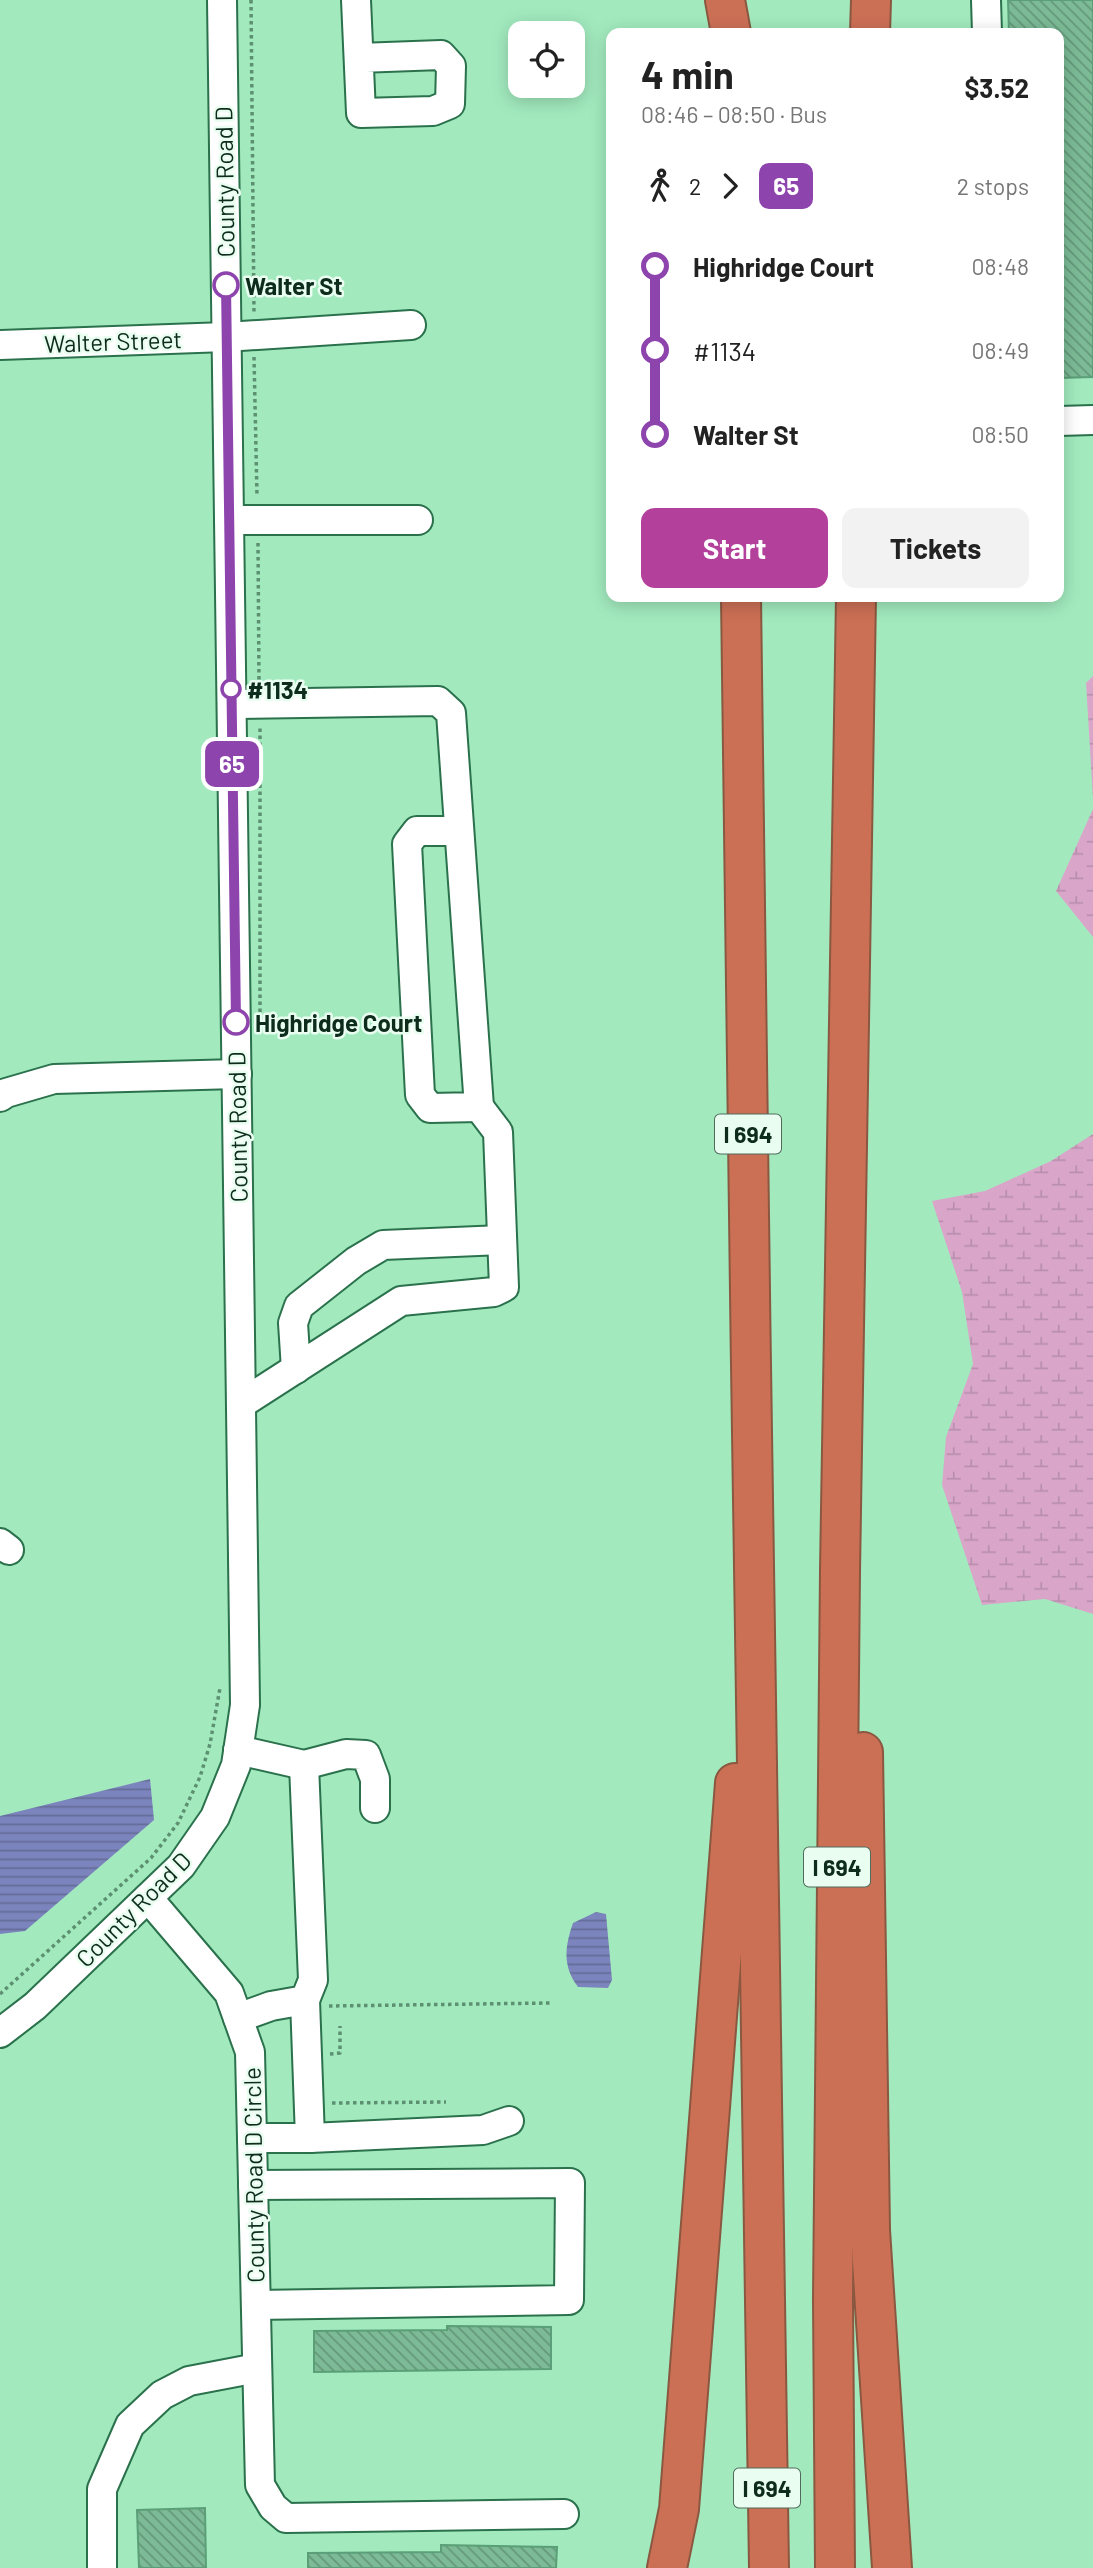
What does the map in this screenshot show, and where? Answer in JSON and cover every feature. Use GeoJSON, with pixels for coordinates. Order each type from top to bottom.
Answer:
{"type":"FeatureCollection","features":[{"type":"Feature","properties":{"kind":"highway"},"geometry":{"type":"LineString","coordinates":[[725,0],[730,28]]}},
{"type":"Feature","properties":{"kind":"highway"},"geometry":{"type":"LineString","coordinates":[[731,0],[731,28]]}},
{"type":"Feature","properties":{"kind":"highway"},"geometry":{"type":"LineString","coordinates":[[870,28],[871,0]]}},
{"type":"Feature","properties":{"kind":"highway","name":"I 694"},"geometry":{"type":"LineString","coordinates":[[741,602],[753,1671],[769,2568]]}},
{"type":"Feature","properties":{"kind":"highway","name":"I 694"},"geometry":{"type":"LineString","coordinates":[[835,2568],[833,2298],[845,1167],[856,602]]}},
{"type":"Feature","properties":{"kind":"highway"},"geometry":{"type":"LineString","coordinates":[[845,1167],[865,1816],[870,2230],[892,2568]]}},
{"type":"Feature","properties":{"kind":"highway"},"geometry":{"type":"LineString","coordinates":[[667,2568],[679,2509],[735,1782],[753,1671]]}},
{"type":"Feature","properties":{"kind":"street","name":"County Road D"},"geometry":{"type":"LineString","coordinates":[[0,2033],[35,2006],[181,1866],[215,1817],[236,1765],[245,1705],[222,0]]}},
{"type":"Feature","properties":{"kind":"street"},"geometry":{"type":"LineString","coordinates":[[356,0],[359,58]]}},
{"type":"Feature","properties":{"kind":"street"},"geometry":{"type":"LineString","coordinates":[[986,0],[987,28]]}},
{"type":"Feature","properties":{"kind":"street","name":"Walter Street"},"geometry":{"type":"LineString","coordinates":[[0,345],[226,337],[411,325]]}},
{"type":"Feature","properties":{"kind":"street"},"geometry":{"type":"LineString","coordinates":[[1064,421],[1093,420]]}},
{"type":"Feature","properties":{"kind":"street"},"geometry":{"type":"LineString","coordinates":[[229,520],[418,520]]}},
{"type":"Feature","properties":{"kind":"street"},"geometry":{"type":"LineString","coordinates":[[232,704],[438,701],[452,713],[479,1107],[498,1132],[504,1287],[495,1292],[401,1301],[241,1404]]}},
{"type":"Feature","properties":{"kind":"street"},"geometry":{"type":"LineString","coordinates":[[459,831],[417,831],[407,844],[419,1095],[430,1108],[479,1107]]}},
{"type":"Feature","properties":{"kind":"street"},"geometry":{"type":"LineString","coordinates":[[0,1097],[54,1079],[236,1074]]}},
{"type":"Feature","properties":{"kind":"street"},"geometry":{"type":"LineString","coordinates":[[296,1369],[293,1323],[299,1306],[383,1245],[502,1240]]}},
{"type":"Feature","properties":{"kind":"street"},"geometry":{"type":"LineString","coordinates":[[238,1750],[304,1765],[346,1754],[366,1755],[375,1779],[375,1808]]}},
{"type":"Feature","properties":{"kind":"street"},"geometry":{"type":"LineString","coordinates":[[304,1765],[313,1980],[305,2003],[310,2137]]}},
{"type":"Feature","properties":{"kind":"street","name":"County Road D Circle"},"geometry":{"type":"LineString","coordinates":[[148,1898],[229,1993],[250,2052],[260,2485],[273,2507],[286,2518],[564,2514]]}},
{"type":"Feature","properties":{"kind":"street"},"geometry":{"type":"LineString","coordinates":[[238,2018],[271,2006],[305,2003]]}},
{"type":"Feature","properties":{"kind":"street"},"geometry":{"type":"LineString","coordinates":[[252,2138],[483,2130],[509,2121]]}},
{"type":"Feature","properties":{"kind":"street"},"geometry":{"type":"LineString","coordinates":[[253,2185],[570,2183],[569,2300],[256,2305]]}},
{"type":"Feature","properties":{"kind":"street"},"geometry":{"type":"LineString","coordinates":[[102,2568],[102,2489],[130,2425],[162,2395],[189,2381],[257,2368]]}},
{"type":"Feature","properties":{"kind":"path"},"geometry":{"type":"LineString","coordinates":[[0,1994],[151,1858],[178,1823],[200,1777],[210,1744],[221,1682]]}},
{"type":"Feature","properties":{"kind":"path"},"geometry":{"type":"LineString","coordinates":[[305,2003],[550,2003]]}},
{"type":"Feature","properties":{"kind":"path"},"geometry":{"type":"LineString","coordinates":[[330,2065],[331,2053],[340,2053],[340,2026]]}},
{"type":"Feature","properties":{"kind":"path"},"geometry":{"type":"LineString","coordinates":[[329,2116],[330,2091]]}},
{"type":"Feature","properties":{"kind":"path"},"geometry":{"type":"LineString","coordinates":[[330,2103],[446,2102]]}},
{"type":"Feature","properties":{"kind":"green space"},"geometry":{"type":"Polygon","coordinates":[[[1093,676],[1093,799],[1086,683],[1093,676]]]}},
{"type":"Feature","properties":{"kind":"green space"},"geometry":{"type":"Polygon","coordinates":[[[1093,809],[1093,937],[1056,891],[1093,809]]]}},
{"type":"Feature","properties":{"kind":"green space"},"geometry":{"type":"Polygon","coordinates":[[[1093,1134],[1093,1614],[1045,1599],[982,1605],[942,1485],[946,1437],[973,1364],[962,1292],[932,1201],[985,1191],[1051,1161],[1093,1134]]]}},
{"type":"Feature","properties":{"kind":"water"},"geometry":{"type":"Polygon","coordinates":[[[150,1779],[154,1820],[25,1931],[0,1934],[0,1816],[150,1779]]]}},
{"type":"Feature","properties":{"kind":"water"},"geometry":{"type":"Polygon","coordinates":[[[596,1912],[606,1914],[612,1980],[608,1988],[578,1987],[567,1964],[568,1940],[573,1923],[596,1912]]]}},
{"type":"Feature","properties":{"kind":"building"},"geometry":{"type":"Polygon","coordinates":[[[1008,0],[1093,0],[1093,377],[1064,378],[1064,28],[1009,28],[1008,0]]]}},
{"type":"Feature","properties":{"kind":"building"},"geometry":{"type":"Polygon","coordinates":[[[447,2326],[551,2327],[551,2369],[314,2372],[314,2331],[447,2330],[447,2326]]]}},
{"type":"Feature","properties":{"kind":"building"},"geometry":{"type":"Polygon","coordinates":[[[205,2508],[206,2568],[139,2568],[137,2510],[205,2508]]]}},
{"type":"Feature","properties":{"kind":"building"},"geometry":{"type":"Polygon","coordinates":[[[441,2545],[557,2547],[556,2568],[308,2568],[308,2553],[441,2552],[441,2545]]]}},
{"type":"Feature","properties":{"kind":"bus line","name":"65"},"geometry":{"type":"LineString","coordinates":[[226,285],[236,1022]]}},
{"type":"Feature","properties":{"kind":"place","name":"Walter St"},"geometry":{"type":"Point","coordinates":[226,285]}},
{"type":"Feature","properties":{"kind":"place","name":"#1134"},"geometry":{"type":"Point","coordinates":[231,689]}},
{"type":"Feature","properties":{"kind":"place","name":"Highridge Court"},"geometry":{"type":"Point","coordinates":[236,1022]}}]}
